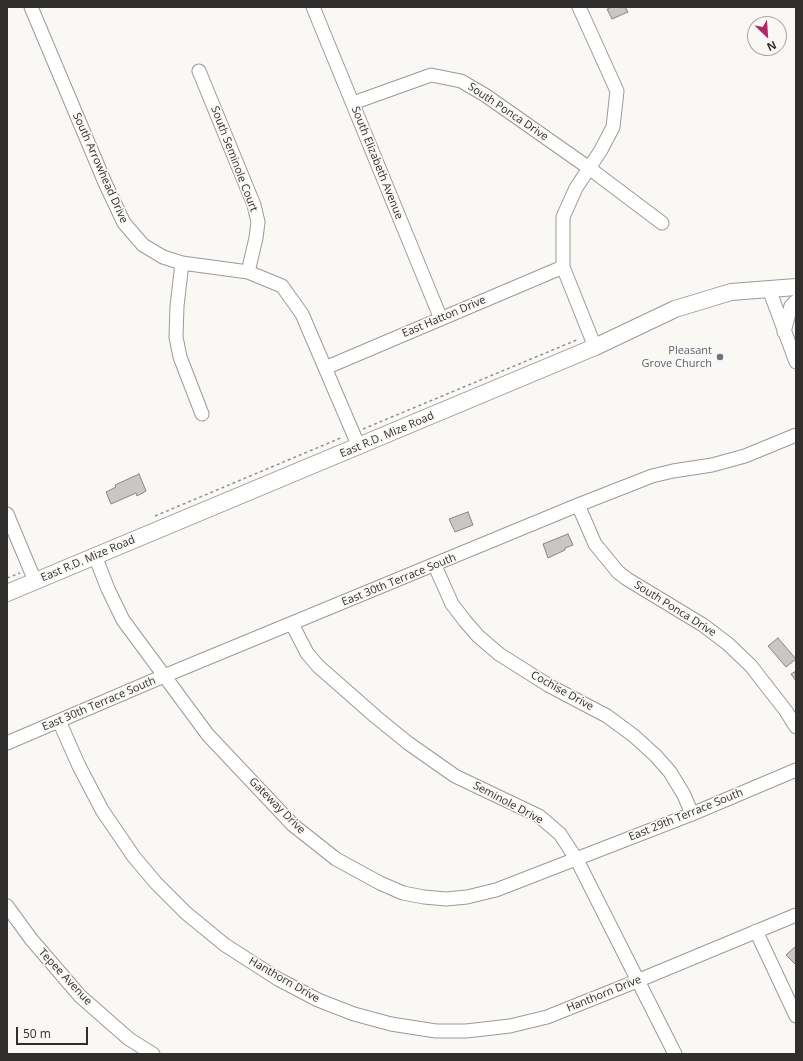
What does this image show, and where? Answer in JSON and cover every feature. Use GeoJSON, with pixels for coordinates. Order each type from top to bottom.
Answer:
{"type":"FeatureCollection","features":[{"type":"Feature","properties":{"kind":"main road","name":"East R.D. Mize Road"},"geometry":{"type":"LineString","coordinates":[[7,593],[595,347],[675,309],[731,292],[796,287]]}},
{"type":"Feature","properties":{"kind":"street","name":"South Arrowhead Drive"},"geometry":{"type":"LineString","coordinates":[[31,7],[124,224],[143,245],[163,256],[182,263],[248,272],[282,286],[302,314],[359,447]]}},
{"type":"Feature","properties":{"kind":"street","name":"South Elizabeth Avenue"},"geometry":{"type":"LineString","coordinates":[[313,7],[441,318]]}},
{"type":"Feature","properties":{"kind":"street"},"geometry":{"type":"LineString","coordinates":[[579,7],[610,79],[617,91],[613,127],[601,150],[576,188],[563,217],[563,267],[595,347]]}},
{"type":"Feature","properties":{"kind":"street","name":"South Seminole Court"},"geometry":{"type":"LineString","coordinates":[[199,72],[254,205],[258,222],[248,272]]}},
{"type":"Feature","properties":{"kind":"street","name":"South Ponca Drive"},"geometry":{"type":"LineString","coordinates":[[353,103],[431,75],[461,81],[485,95],[589,168],[662,223]]}},
{"type":"Feature","properties":{"kind":"street"},"geometry":{"type":"LineString","coordinates":[[182,263],[177,306],[176,337],[180,357],[202,414]]}},
{"type":"Feature","properties":{"kind":"street","name":"East Hatton Drive"},"geometry":{"type":"LineString","coordinates":[[325,368],[563,267]]}},
{"type":"Feature","properties":{"kind":"street"},"geometry":{"type":"LineString","coordinates":[[769,289],[796,362]]}},
{"type":"Feature","properties":{"kind":"street"},"geometry":{"type":"LineString","coordinates":[[784,332],[791,306],[796,301]]}},
{"type":"Feature","properties":{"kind":"street","name":"East 30th Terrace South"},"geometry":{"type":"LineString","coordinates":[[7,743],[164,676],[652,476],[712,465],[745,456],[796,435]]}},
{"type":"Feature","properties":{"kind":"street","name":"South Ponca Drive"},"geometry":{"type":"LineString","coordinates":[[578,506],[595,544],[618,572],[703,625],[728,644],[751,666],[786,711],[796,727]]}},
{"type":"Feature","properties":{"kind":"street"},"geometry":{"type":"LineString","coordinates":[[7,514],[35,581]]}},
{"type":"Feature","properties":{"kind":"street","name":"Gateway Drive"},"geometry":{"type":"LineString","coordinates":[[95,556],[108,589],[123,620],[208,735],[293,825],[336,859],[380,883],[403,892],[424,897],[446,899],[467,897],[496,890],[577,860]]}},
{"type":"Feature","properties":{"kind":"street","name":"Cochise Drive"},"geometry":{"type":"LineString","coordinates":[[435,566],[452,604],[465,622],[478,636],[499,654],[548,684],[607,716],[634,736],[656,756],[670,772],[684,794],[692,814]]}},
{"type":"Feature","properties":{"kind":"street","name":"Seminole Drive"},"geometry":{"type":"LineString","coordinates":[[292,624],[307,653],[318,666],[408,743],[455,776],[539,816],[560,834],[577,860],[675,1054]]}},
{"type":"Feature","properties":{"kind":"street","name":"Hanthorn Drive"},"geometry":{"type":"LineString","coordinates":[[59,721],[79,766],[102,810],[134,857],[156,883],[186,913],[225,945],[278,980],[318,1000],[354,1014],[391,1024],[436,1031],[466,1031],[510,1026],[547,1017],[796,914]]}},
{"type":"Feature","properties":{"kind":"street","name":"East 29th Terrace South"},"geometry":{"type":"LineString","coordinates":[[577,860],[796,770]]}},
{"type":"Feature","properties":{"kind":"street","name":"Tepee Avenue"},"geometry":{"type":"LineString","coordinates":[[7,906],[31,939],[80,996],[129,1039],[153,1054]]}},
{"type":"Feature","properties":{"kind":"street"},"geometry":{"type":"LineString","coordinates":[[756,931],[796,1016]]}},
{"type":"Feature","properties":{"kind":"building"},"geometry":{"type":"Polygon","coordinates":[[[608,7],[625,7],[628,12],[612,19],[607,9],[609,9],[608,7]]]}},
{"type":"Feature","properties":{"kind":"building"},"geometry":{"type":"Polygon","coordinates":[[[139,474],[146,491],[137,496],[136,493],[111,504],[106,492],[116,487],[115,485],[139,474]]]}},
{"type":"Feature","properties":{"kind":"building"},"geometry":{"type":"Polygon","coordinates":[[[468,512],[473,525],[455,532],[449,519],[468,512]]]}},
{"type":"Feature","properties":{"kind":"building"},"geometry":{"type":"Polygon","coordinates":[[[568,534],[573,545],[548,558],[543,544],[568,534]]]}},
{"type":"Feature","properties":{"kind":"building"},"geometry":{"type":"Polygon","coordinates":[[[778,638],[796,659],[786,667],[768,646],[778,638]]]}},
{"type":"Feature","properties":{"kind":"building"},"geometry":{"type":"Polygon","coordinates":[[[796,671],[796,681],[791,674],[796,671]]]}},
{"type":"Feature","properties":{"kind":"building"},"geometry":{"type":"Polygon","coordinates":[[[796,946],[796,965],[786,955],[796,946]]]}},
{"type":"Feature","properties":{"kind":"place","name":"Pleasant Grove Church"},"geometry":{"type":"Point","coordinates":[720,357]}}]}
